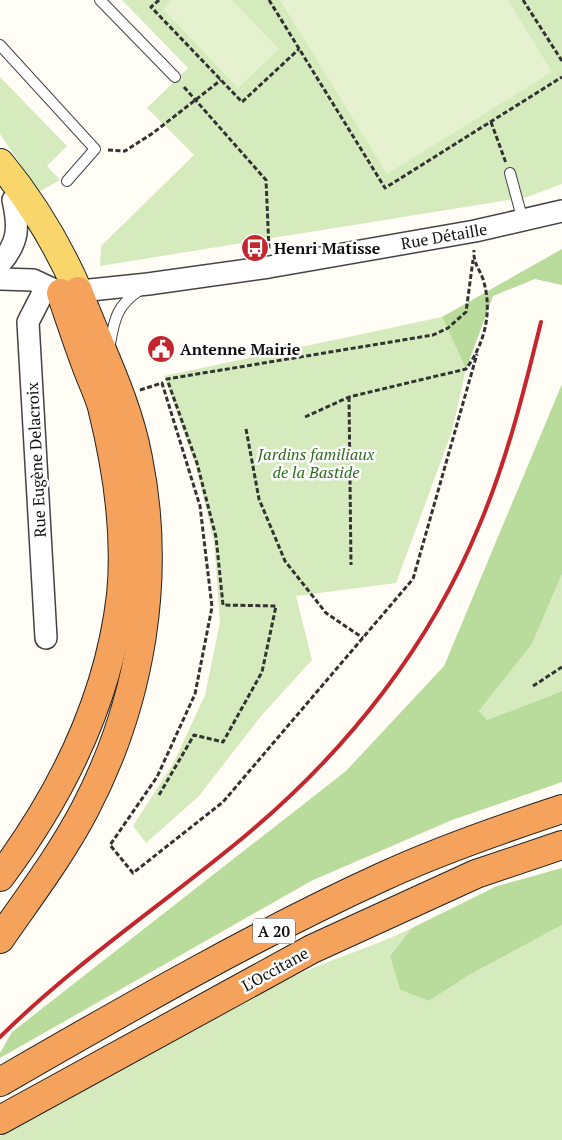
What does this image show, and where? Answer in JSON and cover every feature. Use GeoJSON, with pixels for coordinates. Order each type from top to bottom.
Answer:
{"type":"FeatureCollection","features":[{"type":"Feature","properties":{"kind":"highway"},"geometry":{"type":"LineString","coordinates":[[0,939],[57,855],[84,810],[107,761],[126,710],[139,658],[148,590],[147,521],[138,457],[121,396],[107,358],[62,290]]}},
{"type":"Feature","properties":{"kind":"highway"},"geometry":{"type":"LineString","coordinates":[[0,877],[36,827],[59,788],[82,740],[97,700],[108,659],[121,594],[121,526],[114,467],[101,405],[62,290]]}},
{"type":"Feature","properties":{"kind":"highway","name":"L'Occitane"},"geometry":{"type":"LineString","coordinates":[[0,1082],[254,941],[383,877],[474,839],[562,809]]}},
{"type":"Feature","properties":{"kind":"highway","name":"L'Occitane"},"geometry":{"type":"LineString","coordinates":[[0,1120],[312,949],[476,874],[562,845]]}},
{"type":"Feature","properties":{"kind":"main road"},"geometry":{"type":"LineString","coordinates":[[0,163],[19,185],[55,244],[62,290]]}},
{"type":"Feature","properties":{"kind":"main road"},"geometry":{"type":"LineString","coordinates":[[0,172],[62,290]]}},
{"type":"Feature","properties":{"kind":"street"},"geometry":{"type":"LineString","coordinates":[[0,264],[11,250],[18,224],[14,200]]}},
{"type":"Feature","properties":{"kind":"street","name":"Rue Détaille"},"geometry":{"type":"LineString","coordinates":[[62,290],[148,284],[269,267],[523,222],[562,211]]}},
{"type":"Feature","properties":{"kind":"street"},"geometry":{"type":"LineString","coordinates":[[0,279],[33,280],[62,290]]}},
{"type":"Feature","properties":{"kind":"street","name":"Rue Eugène Delacroix"},"geometry":{"type":"LineString","coordinates":[[46,638],[28,322],[62,290]]}},
{"type":"Feature","properties":{"kind":"lane"},"geometry":{"type":"LineString","coordinates":[[100,0],[175,77]]}},
{"type":"Feature","properties":{"kind":"lane"},"geometry":{"type":"LineString","coordinates":[[0,45],[95,149],[67,181]]}},
{"type":"Feature","properties":{"kind":"lane"},"geometry":{"type":"LineString","coordinates":[[510,173],[523,222]]}},
{"type":"Feature","properties":{"kind":"lane","name":"Rue Détaille"},"geometry":{"type":"LineString","coordinates":[[107,358],[115,317],[126,299],[148,284]]}},
{"type":"Feature","properties":{"kind":"path"},"geometry":{"type":"LineString","coordinates":[[160,0],[151,6],[242,102],[299,49]]}},
{"type":"Feature","properties":{"kind":"path"},"geometry":{"type":"LineString","coordinates":[[269,0],[385,188],[562,77]]}},
{"type":"Feature","properties":{"kind":"path"},"geometry":{"type":"LineString","coordinates":[[523,0],[562,61]]}},
{"type":"Feature","properties":{"kind":"path"},"geometry":{"type":"LineString","coordinates":[[175,77],[266,180],[269,267]]}},
{"type":"Feature","properties":{"kind":"path"},"geometry":{"type":"LineString","coordinates":[[95,149],[125,151],[153,133],[221,80]]}},
{"type":"Feature","properties":{"kind":"path"},"geometry":{"type":"LineString","coordinates":[[491,122],[510,173]]}},
{"type":"Feature","properties":{"kind":"path"},"geometry":{"type":"LineString","coordinates":[[159,796],[194,735],[223,742],[262,672],[276,606],[223,605],[216,536],[197,463],[166,380],[433,334],[448,328],[466,312],[475,231]]}},
{"type":"Feature","properties":{"kind":"path"},"geometry":{"type":"LineString","coordinates":[[121,396],[162,383],[200,506],[212,607],[194,694],[157,777],[110,845],[133,873],[223,802],[413,579],[487,319],[483,280],[473,260]]}},
{"type":"Feature","properties":{"kind":"path"},"geometry":{"type":"LineString","coordinates":[[306,417],[349,397],[466,369],[477,354]]}},
{"type":"Feature","properties":{"kind":"path"},"geometry":{"type":"LineString","coordinates":[[349,397],[351,565]]}},
{"type":"Feature","properties":{"kind":"path"},"geometry":{"type":"LineString","coordinates":[[246,429],[259,499],[285,561],[326,613],[363,638]]}},
{"type":"Feature","properties":{"kind":"path"},"geometry":{"type":"LineString","coordinates":[[533,686],[562,667]]}},
{"type":"Feature","properties":{"kind":"green space"},"geometry":{"type":"Polygon","coordinates":[[[122,0],[562,0],[562,184],[527,197],[100,266],[101,246],[194,155],[147,108],[188,68],[122,0]]]}},
{"type":"Feature","properties":{"kind":"green space"},"geometry":{"type":"Polygon","coordinates":[[[172,0],[232,0],[279,49],[238,88],[163,9],[172,0]]]}},
{"type":"Feature","properties":{"kind":"green space"},"geometry":{"type":"Polygon","coordinates":[[[280,0],[508,0],[552,72],[387,174],[280,0]]]}},
{"type":"Feature","properties":{"kind":"green space"},"geometry":{"type":"Polygon","coordinates":[[[0,77],[67,146],[47,166],[60,180],[39,192],[0,134],[0,77]]]}},
{"type":"Feature","properties":{"kind":"green space"},"geometry":{"type":"Polygon","coordinates":[[[562,249],[562,285],[535,279],[493,296],[466,369],[442,317],[562,249]]]}},
{"type":"Feature","properties":{"kind":"green space","name":"Jardins familiaux de la Bastide"},"geometry":{"type":"Polygon","coordinates":[[[442,317],[466,369],[452,431],[396,583],[296,596],[312,660],[261,716],[199,796],[146,843],[133,826],[174,762],[205,695],[220,622],[214,542],[197,470],[164,376],[442,317]]]}},
{"type":"Feature","properties":{"kind":"green space"},"geometry":{"type":"Polygon","coordinates":[[[562,384],[562,574],[532,644],[479,711],[487,720],[562,691],[562,782],[452,820],[311,881],[0,1058],[0,1053],[12,1032],[346,771],[444,666],[562,384]]]}},
{"type":"Feature","properties":{"kind":"green space"},"geometry":{"type":"Polygon","coordinates":[[[562,574],[562,691],[487,720],[479,711],[532,644],[562,574]]]}},
{"type":"Feature","properties":{"kind":"green space"},"geometry":{"type":"Polygon","coordinates":[[[562,868],[562,925],[469,975],[429,1001],[400,990],[390,956],[412,928],[497,886],[562,868]]]}},
{"type":"Feature","properties":{"kind":"green space"},"geometry":{"type":"Polygon","coordinates":[[[562,925],[562,1140],[0,1140],[0,1136],[286,980],[412,928],[390,956],[400,990],[429,1001],[469,975],[562,925]]]}},
{"type":"Feature","properties":{"kind":"railway"},"geometry":{"type":"LineString","coordinates":[[0,1037],[29,1009],[91,957],[220,857],[287,799],[321,765],[383,692],[411,653],[436,612],[459,570],[479,526],[506,451],[541,322]]}},
{"type":"Feature","properties":{"kind":"place","name":"Henri Matisse"},"geometry":{"type":"Point","coordinates":[255,248]}},
{"type":"Feature","properties":{"kind":"place","name":"Antenne Mairie"},"geometry":{"type":"Point","coordinates":[161,349]}}]}
